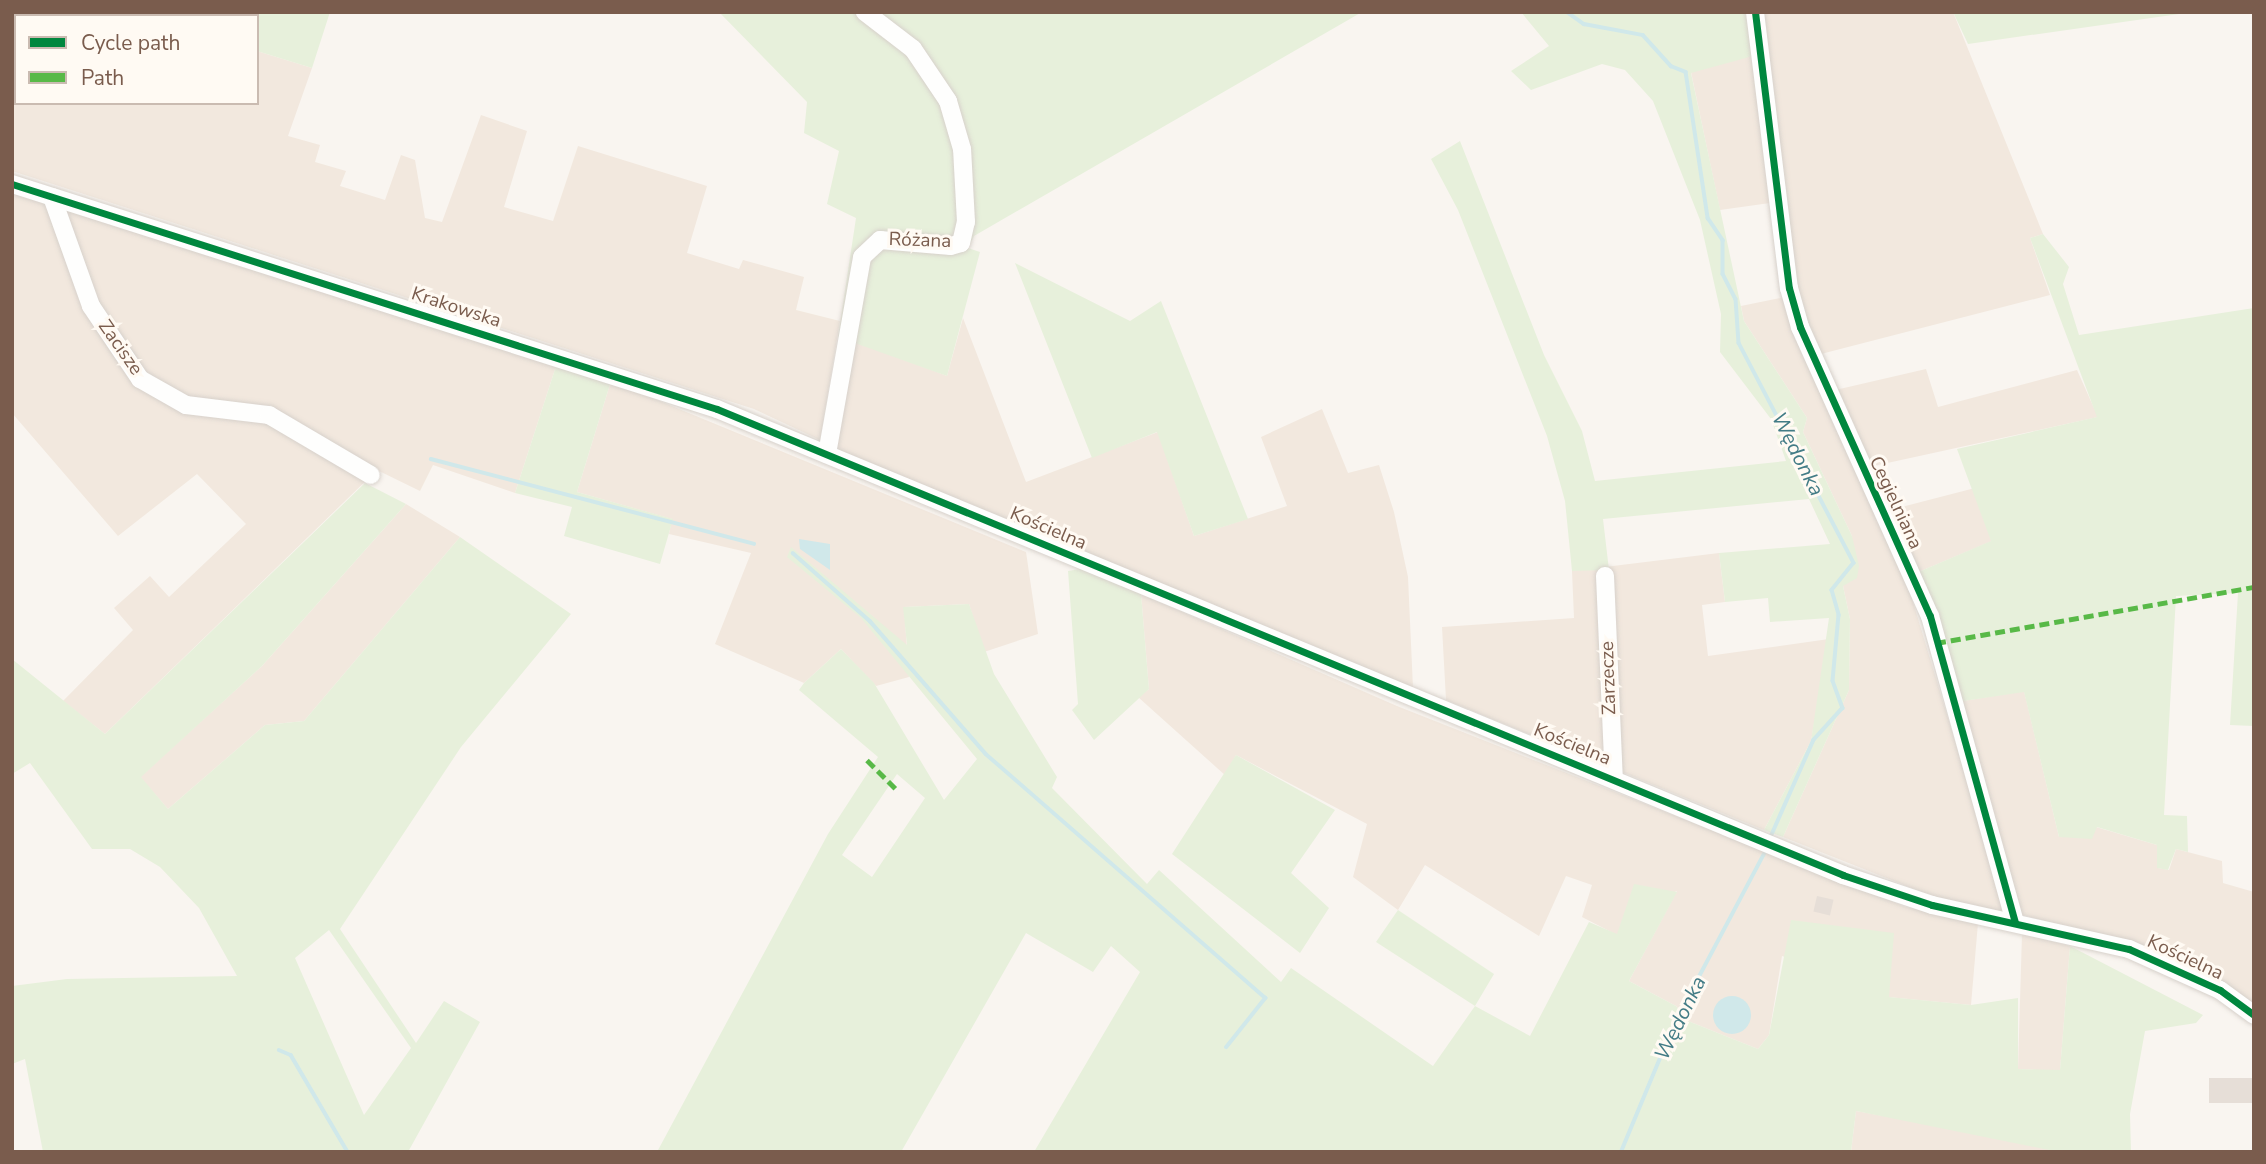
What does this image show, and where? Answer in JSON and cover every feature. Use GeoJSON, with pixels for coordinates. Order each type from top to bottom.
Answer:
{"type":"FeatureCollection","features":[{"type":"Feature","properties":{"kind":"street","name":"Różana"},"geometry":{"type":"LineString","coordinates":[[827,454],[862,257],[880,240],[950,246],[961,243],[966,222],[962,149],[948,101],[913,50],[865,12]]}},
{"type":"Feature","properties":{"kind":"street","name":"Cegielniana"},"geometry":{"type":"LineString","coordinates":[[1755,12],[1789,288],[1800,327],[1930,616],[2015,922]]}},
{"type":"Feature","properties":{"kind":"street","name":"Krakowska"},"geometry":{"type":"LineString","coordinates":[[12,184],[665,390],[884,477]]}},
{"type":"Feature","properties":{"kind":"street","name":"Zacisze"},"geometry":{"type":"LineString","coordinates":[[52,197],[91,306],[140,379],[186,405],[269,415],[371,475]]}},
{"type":"Feature","properties":{"kind":"street","name":"Kościelna"},"geometry":{"type":"LineString","coordinates":[[884,477],[1883,890],[2129,949],[2220,990],[2254,1015]]}},
{"type":"Feature","properties":{"kind":"street","name":"Zarzecze"},"geometry":{"type":"LineString","coordinates":[[1605,576],[1614,779]]}},
{"type":"Feature","properties":{"kind":"shaded area"},"geometry":{"type":"Polygon","coordinates":[[[12,12],[79,14],[14,14],[14,105],[259,105],[259,52],[312,68],[288,136],[320,145],[315,162],[346,171],[340,186],[385,200],[401,155],[415,160],[425,218],[442,222],[481,115],[527,131],[504,207],[553,221],[578,146],[707,186],[687,253],[739,269],[743,260],[804,277],[796,310],[840,321],[820,440],[754,409],[12,171],[12,12]]]}},
{"type":"Feature","properties":{"kind":"shaded area"},"geometry":{"type":"Polygon","coordinates":[[[1761,12],[1953,12],[2043,234],[2030,238],[2050,295],[1817,355],[1770,203],[1720,210],[1691,72],[1765,52],[1761,12]]]}},
{"type":"Feature","properties":{"kind":"shaded area"},"geometry":{"type":"Polygon","coordinates":[[[12,191],[557,363],[515,493],[433,465],[420,491],[377,470],[105,734],[63,701],[133,630],[114,608],[150,576],[169,597],[246,524],[197,474],[118,536],[12,413],[12,191]]]}},
{"type":"Feature","properties":{"kind":"shaded area"},"geometry":{"type":"Polygon","coordinates":[[[1785,297],[1831,419],[1900,559],[2007,914],[1932,896],[1783,837],[1849,690],[1850,619],[1843,586],[1852,536],[1803,432],[1807,418],[1744,321],[1741,306],[1785,297]]]}},
{"type":"Feature","properties":{"kind":"shaded area"},"geometry":{"type":"Polygon","coordinates":[[[963,318],[1026,482],[1158,432],[1194,536],[1287,506],[1261,437],[1322,409],[1348,473],[1379,465],[1394,512],[1408,577],[1413,688],[835,449],[854,340],[947,376],[963,318]]]}},
{"type":"Feature","properties":{"kind":"shaded area"},"geometry":{"type":"Polygon","coordinates":[[[1926,369],[1938,407],[2077,370],[2098,417],[1869,467],[1831,391],[1926,369]]]}},
{"type":"Feature","properties":{"kind":"shaded area"},"geometry":{"type":"Polygon","coordinates":[[[611,381],[1026,552],[1038,634],[984,652],[969,604],[904,607],[909,677],[876,686],[841,649],[804,683],[715,644],[751,553],[669,534],[672,519],[577,492],[611,381]]]}},
{"type":"Feature","properties":{"kind":"shaded area"},"geometry":{"type":"Polygon","coordinates":[[[1975,488],[1992,541],[1916,573],[1890,510],[1975,488]]]}},
{"type":"Feature","properties":{"kind":"shaded area"},"geometry":{"type":"Polygon","coordinates":[[[406,504],[460,537],[304,721],[265,725],[168,809],[140,777],[262,666],[406,504]]]}},
{"type":"Feature","properties":{"kind":"shaded area"},"geometry":{"type":"Polygon","coordinates":[[[1719,553],[1725,602],[1702,605],[1708,656],[1829,639],[1811,741],[1764,830],[1446,700],[1442,627],[1574,618],[1572,571],[1719,553]]]}},
{"type":"Feature","properties":{"kind":"shaded area"},"geometry":{"type":"Polygon","coordinates":[[[1141,594],[1397,706],[1906,907],[1978,923],[1971,1005],[1888,997],[1782,956],[1769,1035],[1758,1049],[1688,1021],[1676,1006],[1629,981],[1677,891],[1630,910],[1617,935],[1582,917],[1592,885],[1566,876],[1539,936],[1425,865],[1398,910],[1353,877],[1367,824],[1236,755],[1226,776],[1138,697],[1149,689],[1141,594]]]}},
{"type":"Feature","properties":{"kind":"shaded area"},"geometry":{"type":"Polygon","coordinates":[[[2024,691],[2059,837],[2096,827],[2157,845],[2158,868],[2169,870],[2176,849],[2222,861],[2223,883],[2254,892],[2254,1009],[2134,944],[2019,914],[1957,702],[2024,691]]]}},
{"type":"Feature","properties":{"kind":"shaded area"},"geometry":{"type":"Polygon","coordinates":[[[2022,934],[2070,946],[2060,1071],[2018,1069],[2022,934]]]}},
{"type":"Feature","properties":{"kind":"shaded area"},"geometry":{"type":"Polygon","coordinates":[[[1856,1111],[2060,1148],[2059,1152],[1851,1152],[1856,1111]]]}},
{"type":"Feature","properties":{"kind":"green space"},"geometry":{"type":"Polygon","coordinates":[[[135,12],[330,12],[312,68],[259,52],[259,14],[135,12]]]}},
{"type":"Feature","properties":{"kind":"green space"},"geometry":{"type":"Polygon","coordinates":[[[719,12],[1362,12],[974,236],[968,248],[980,252],[947,376],[838,337],[856,218],[827,204],[839,151],[804,133],[807,102],[719,12]]]}},
{"type":"Feature","properties":{"kind":"green space"},"geometry":{"type":"Polygon","coordinates":[[[1521,12],[1745,12],[1753,56],[1691,73],[1744,321],[1807,418],[1803,432],[1852,536],[1859,566],[1857,578],[1843,586],[1850,619],[1849,690],[1783,837],[1764,830],[1811,741],[1829,618],[1770,622],[1768,598],[1725,602],[1719,553],[1830,544],[1809,499],[1603,519],[1609,570],[1572,571],[1565,501],[1547,436],[1458,210],[1431,159],[1460,141],[1544,355],[1582,431],[1595,481],[1786,461],[1771,419],[1720,352],[1721,314],[1700,220],[1653,101],[1625,70],[1602,64],[1531,90],[1511,71],[1549,46],[1521,12]]]}},
{"type":"Feature","properties":{"kind":"green space"},"geometry":{"type":"Polygon","coordinates":[[[1953,12],[2193,12],[1968,44],[1953,12]]]}},
{"type":"Feature","properties":{"kind":"green space"},"geometry":{"type":"Polygon","coordinates":[[[2043,234],[2069,267],[2063,284],[2079,335],[2254,308],[2254,726],[2230,725],[2238,593],[2176,596],[2164,815],[2187,816],[2188,852],[2176,849],[2168,870],[2157,868],[2157,845],[2097,827],[2092,839],[2059,837],[2024,692],[1957,702],[1916,573],[1991,541],[1957,449],[2097,417],[2030,238],[2043,234]]]}},
{"type":"Feature","properties":{"kind":"green space"},"geometry":{"type":"Polygon","coordinates":[[[1015,263],[1130,321],[1161,301],[1248,519],[1194,536],[1157,432],[1092,458],[1015,263]]]}},
{"type":"Feature","properties":{"kind":"green space"},"geometry":{"type":"Polygon","coordinates":[[[557,363],[611,381],[577,492],[673,519],[660,564],[564,536],[572,507],[515,493],[557,363]]]}},
{"type":"Feature","properties":{"kind":"green space"},"geometry":{"type":"Polygon","coordinates":[[[365,483],[406,504],[262,666],[141,777],[168,809],[265,725],[304,721],[460,537],[571,614],[461,747],[340,929],[416,1043],[444,1001],[480,1022],[408,1152],[43,1152],[25,1059],[12,1064],[12,986],[67,979],[237,976],[199,908],[160,867],[130,849],[92,849],[30,763],[12,774],[12,659],[105,734],[365,483]],[[329,930],[295,958],[364,1115],[411,1048],[329,930]]]}},
{"type":"Feature","properties":{"kind":"green space"},"geometry":{"type":"Polygon","coordinates":[[[791,547],[907,645],[903,607],[969,604],[994,674],[1057,777],[1052,788],[1147,884],[1159,870],[1281,982],[1291,968],[1433,1066],[1475,1006],[1530,1036],[1589,922],[1617,934],[1634,884],[1677,892],[1629,981],[1676,1006],[1688,1021],[1758,1049],[1769,1035],[1791,920],[1894,933],[1889,997],[1971,1005],[2018,998],[2018,1069],[2060,1070],[2070,946],[2203,1015],[2196,1023],[2145,1031],[2130,1114],[2131,1152],[2059,1152],[1856,1111],[1851,1152],[1034,1152],[1140,972],[1111,946],[1093,972],[1026,933],[901,1152],[657,1152],[828,834],[878,757],[799,690],[804,683],[841,649],[874,683],[944,800],[977,759],[861,618],[787,557],[791,547]],[[897,774],[842,855],[872,877],[925,798],[897,774]]]}},
{"type":"Feature","properties":{"kind":"green space"},"geometry":{"type":"Polygon","coordinates":[[[1080,569],[1141,594],[1149,689],[1094,740],[1072,710],[1078,704],[1068,571],[1080,569]]]}},
{"type":"Feature","properties":{"kind":"green space"},"geometry":{"type":"Polygon","coordinates":[[[1236,755],[1335,810],[1291,873],[1329,908],[1300,953],[1172,854],[1236,755]]]}},
{"type":"Feature","properties":{"kind":"green space"},"geometry":{"type":"Polygon","coordinates":[[[1398,910],[1494,974],[1475,1006],[1376,942],[1398,910]]]}},
{"type":"Feature","properties":{"kind":"water"},"geometry":{"type":"Polygon","coordinates":[[[799,539],[830,544],[830,570],[800,549],[799,539]]]}},
{"type":"Feature","properties":{"kind":"water"},"geometry":{"type":"Polygon","coordinates":[[[1732,996],[1745,1002],[1751,1015],[1745,1028],[1732,1034],[1719,1028],[1713,1015],[1719,1002],[1732,996]]]}},
{"type":"Feature","properties":{"kind":"building"},"geometry":{"type":"Polygon","coordinates":[[[1817,896],[1834,900],[1830,915],[1813,912],[1817,896]]]}},
{"type":"Feature","properties":{"kind":"building"},"geometry":{"type":"Polygon","coordinates":[[[2209,1078],[2254,1078],[2254,1103],[2209,1103],[2209,1078]]]}},
{"type":"Feature","properties":{"kind":"waterway","name":"Wędonka"},"geometry":{"type":"LineString","coordinates":[[1567,12],[1584,24],[1643,35],[1671,66],[1686,72],[1708,218],[1723,240],[1723,274],[1736,299],[1739,343],[1854,563],[1832,590],[1839,615],[1833,681],[1843,708],[1814,740],[1772,835]]}},
{"type":"Feature","properties":{"kind":"waterway"},"geometry":{"type":"LineString","coordinates":[[431,459],[754,544]]}},
{"type":"Feature","properties":{"kind":"waterway"},"geometry":{"type":"LineString","coordinates":[[793,553],[870,621],[986,754],[1266,998],[1227,1047]]}},
{"type":"Feature","properties":{"kind":"waterway","name":"Wędonka"},"geometry":{"type":"LineString","coordinates":[[1621,1152],[1675,1022],[1766,850]]}},
{"type":"Feature","properties":{"kind":"waterway"},"geometry":{"type":"LineString","coordinates":[[279,1050],[291,1055],[348,1152]]}},
{"type":"Feature","properties":{"kind":"marked path"},"geometry":{"type":"LineString","coordinates":[[1936,643],[2254,587]]}},
{"type":"Feature","properties":{"kind":"marked path"},"geometry":{"type":"LineString","coordinates":[[867,760],[895,788]]}},
{"type":"Feature","properties":{"kind":"cycle path"},"geometry":{"type":"LineString","coordinates":[[1755,12],[1789,288],[1800,327],[1930,616],[2015,922]]}},
{"type":"Feature","properties":{"kind":"cycle path"},"geometry":{"type":"LineString","coordinates":[[12,184],[717,409],[1843,875],[1932,905],[2129,949],[2220,990],[2254,1015]]}}]}
